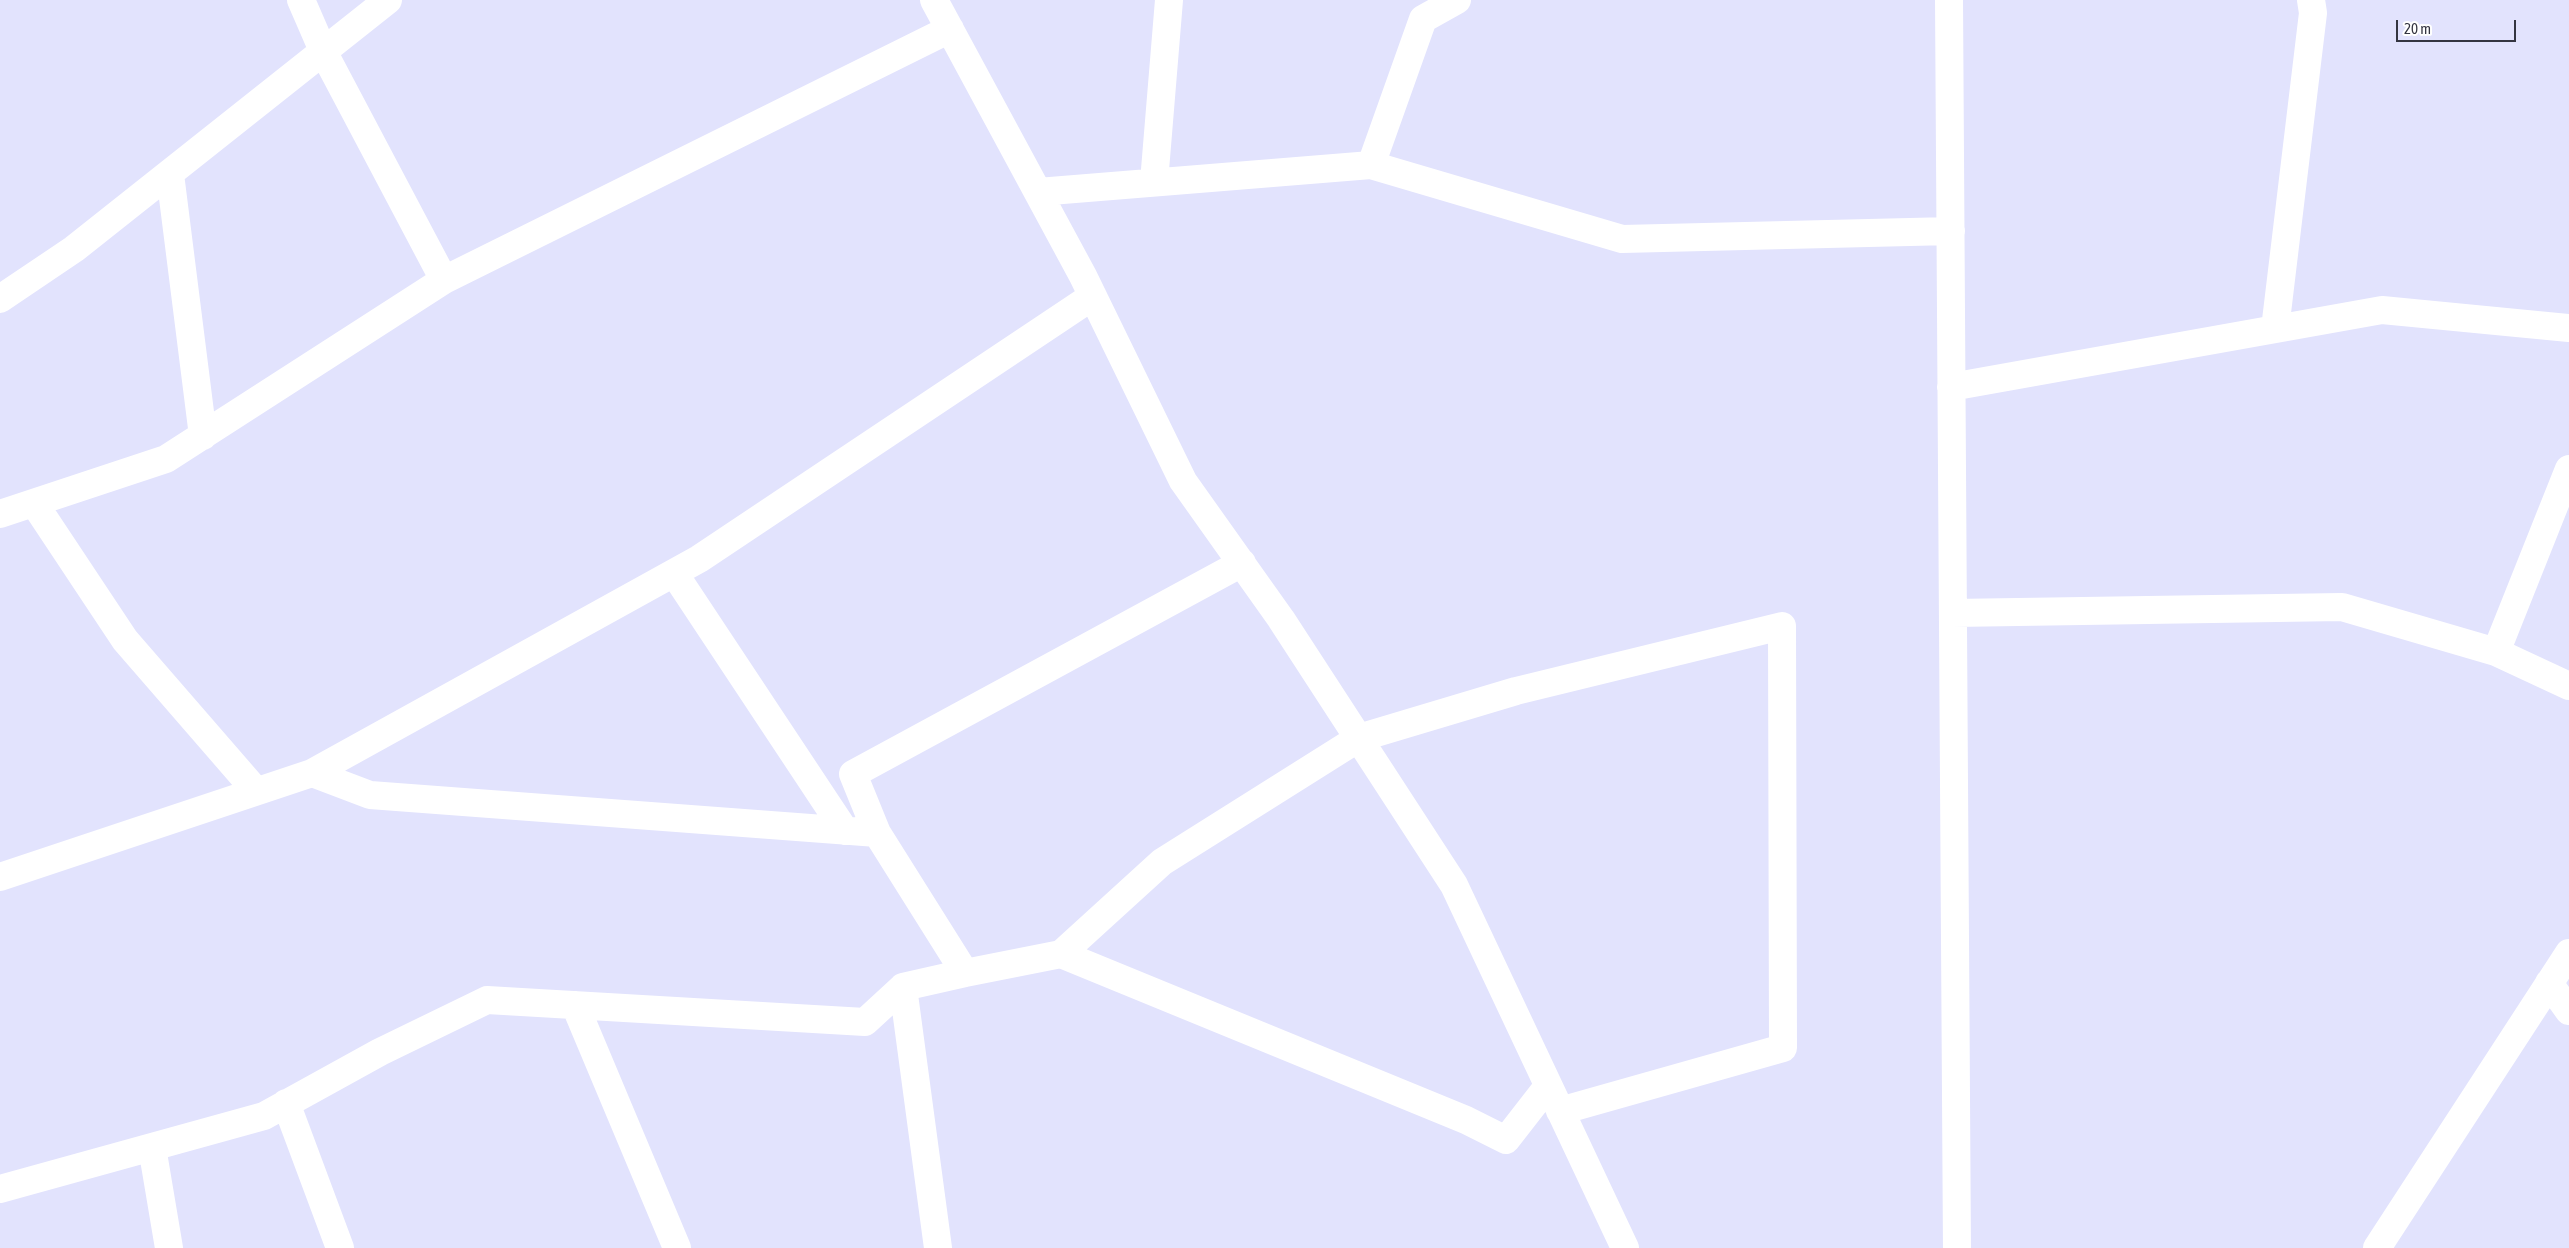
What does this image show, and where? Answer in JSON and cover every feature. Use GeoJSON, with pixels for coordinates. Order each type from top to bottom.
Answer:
{"type":"FeatureCollection","features":[{"type":"Feature","properties":{"kind":"street"},"geometry":{"type":"LineString","coordinates":[[301,0],[324,53],[444,280]]}},
{"type":"Feature","properties":{"kind":"street"},"geometry":{"type":"LineString","coordinates":[[0,299],[74,249],[324,53],[388,0]]}},
{"type":"Feature","properties":{"kind":"street"},"geometry":{"type":"LineString","coordinates":[[934,0],[1093,296],[1183,481],[1282,619],[1454,885],[1625,1248]]}},
{"type":"Feature","properties":{"kind":"street"},"geometry":{"type":"LineString","coordinates":[[1154,182],[1169,0]]}},
{"type":"Feature","properties":{"kind":"street"},"geometry":{"type":"LineString","coordinates":[[1371,165],[1423,19],[1457,0]]}},
{"type":"Feature","properties":{"kind":"street"},"geometry":{"type":"LineString","coordinates":[[1949,0],[1957,1248]]}},
{"type":"Feature","properties":{"kind":"street"},"geometry":{"type":"LineString","coordinates":[[2276,329],[2313,13],[2311,0]]}},
{"type":"Feature","properties":{"kind":"street"},"geometry":{"type":"LineString","coordinates":[[0,514],[166,460],[444,280],[950,29]]}},
{"type":"Feature","properties":{"kind":"street"},"geometry":{"type":"LineString","coordinates":[[1038,192],[1371,165],[1622,239],[1950,231]]}},
{"type":"Feature","properties":{"kind":"street"},"geometry":{"type":"LineString","coordinates":[[170,174],[203,436]]}},
{"type":"Feature","properties":{"kind":"street"},"geometry":{"type":"LineString","coordinates":[[0,877],[312,773],[707,554],[1093,296]]}},
{"type":"Feature","properties":{"kind":"street"},"geometry":{"type":"LineString","coordinates":[[1951,387],[2382,310],[2569,328]]}},
{"type":"Feature","properties":{"kind":"street"},"geometry":{"type":"LineString","coordinates":[[2496,652],[2569,469]]}},
{"type":"Feature","properties":{"kind":"street"},"geometry":{"type":"LineString","coordinates":[[34,503],[124,640],[256,791]]}},
{"type":"Feature","properties":{"kind":"street"},"geometry":{"type":"LineString","coordinates":[[965,973],[877,833],[853,774],[1242,563]]}},
{"type":"Feature","properties":{"kind":"street"},"geometry":{"type":"LineString","coordinates":[[674,573],[844,830]]}},
{"type":"Feature","properties":{"kind":"street"},"geometry":{"type":"LineString","coordinates":[[1953,613],[2342,607],[2496,652],[2569,686]]}},
{"type":"Feature","properties":{"kind":"street"},"geometry":{"type":"LineString","coordinates":[[0,1189],[264,1116],[380,1052],[486,1000],[865,1022],[903,987],[1061,954],[1162,862],[1359,738],[1516,691],[1782,626],[1783,1048],[1560,1111]]}},
{"type":"Feature","properties":{"kind":"street"},"geometry":{"type":"LineString","coordinates":[[312,773],[370,795],[877,833]]}},
{"type":"Feature","properties":{"kind":"street"},"geometry":{"type":"LineString","coordinates":[[1061,954],[1466,1120],[1506,1140],[1548,1086]]}},
{"type":"Feature","properties":{"kind":"street"},"geometry":{"type":"LineString","coordinates":[[2561,969],[2569,1011]]}},
{"type":"Feature","properties":{"kind":"street"},"geometry":{"type":"LineString","coordinates":[[2377,1248],[2561,969]]}},
{"type":"Feature","properties":{"kind":"street"},"geometry":{"type":"LineString","coordinates":[[903,987],[938,1248]]}},
{"type":"Feature","properties":{"kind":"street"},"geometry":{"type":"LineString","coordinates":[[575,1005],[677,1248]]}},
{"type":"Feature","properties":{"kind":"street"},"geometry":{"type":"LineString","coordinates":[[286,1103],[340,1248]]}},
{"type":"Feature","properties":{"kind":"street"},"geometry":{"type":"LineString","coordinates":[[152,1147],[169,1248]]}}]}
